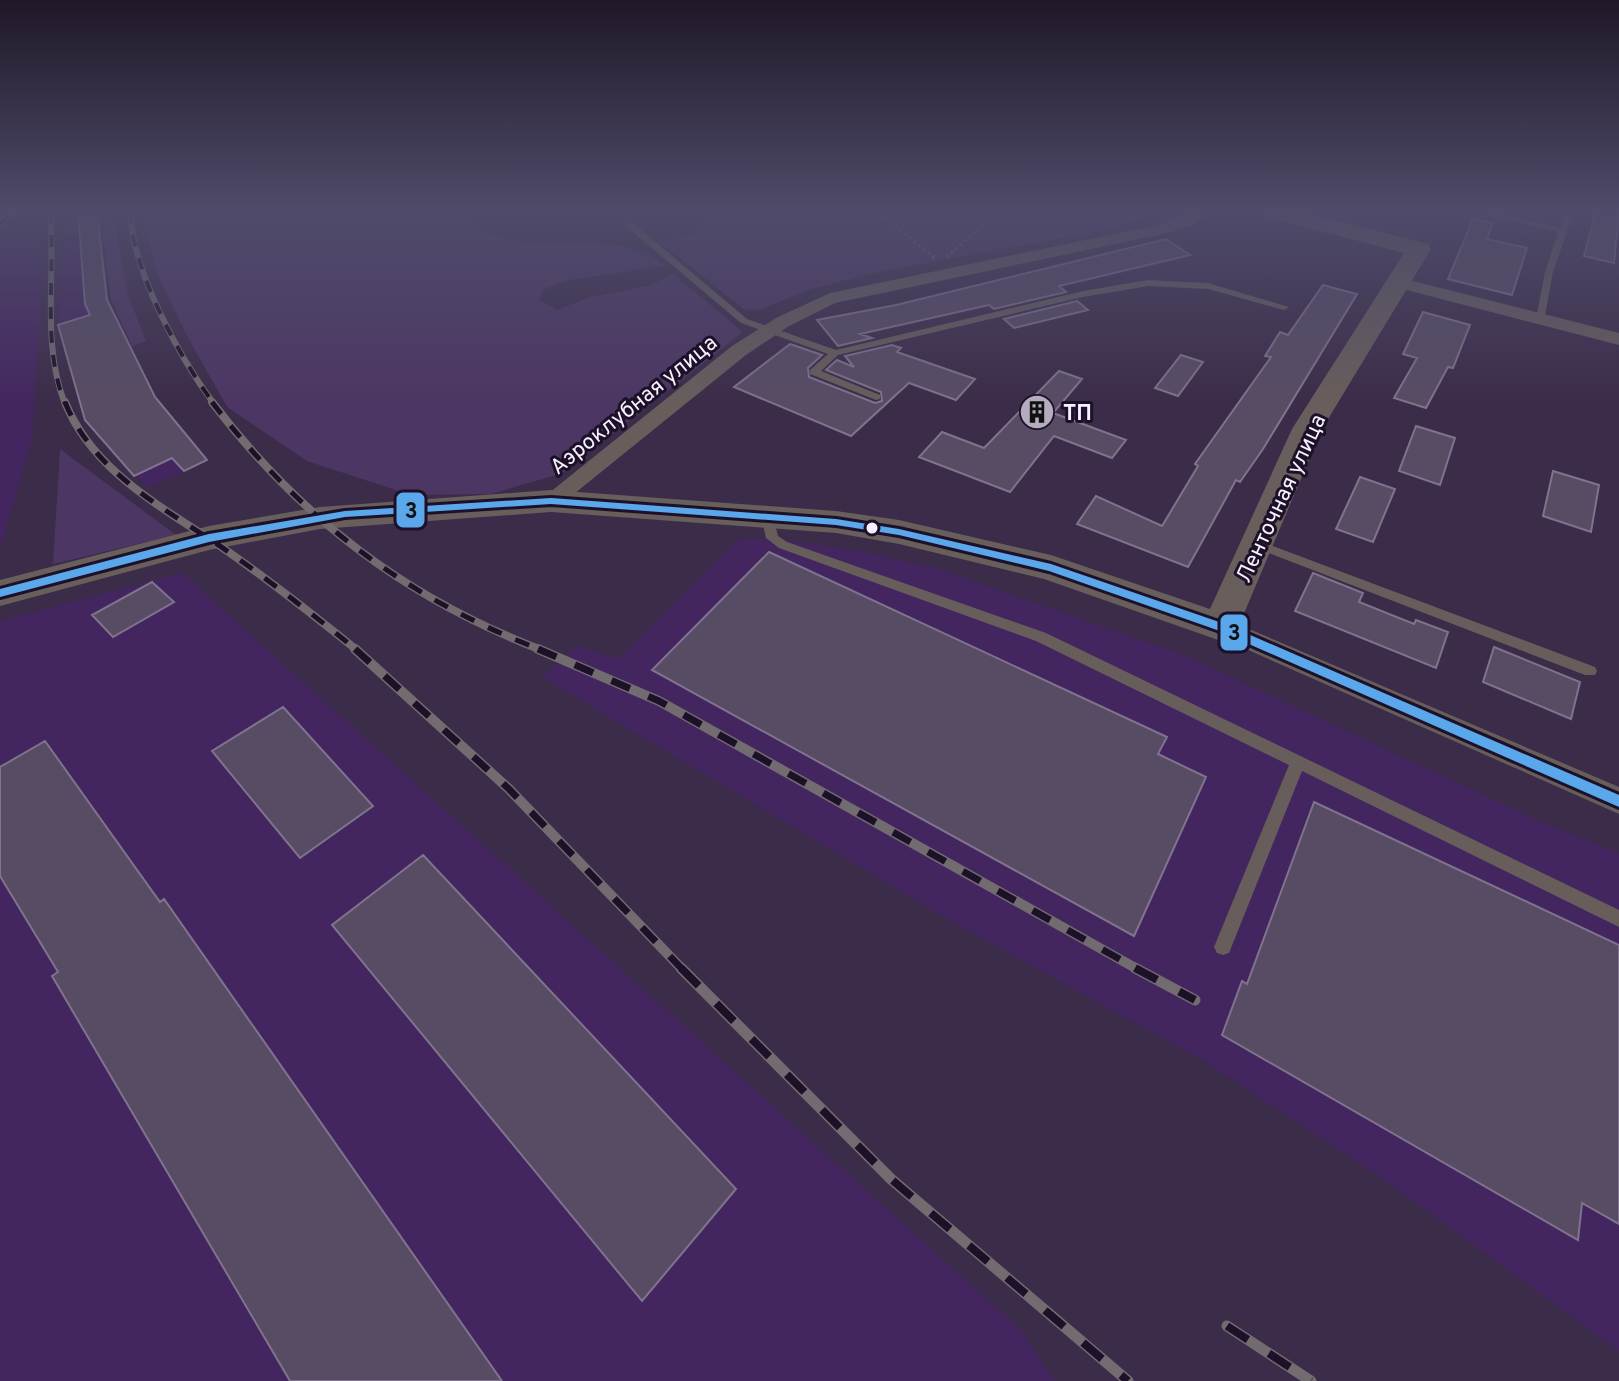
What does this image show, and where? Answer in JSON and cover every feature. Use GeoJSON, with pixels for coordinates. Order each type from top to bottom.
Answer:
{"type":"FeatureCollection","features":[{"type":"Feature","properties":{"kind":"street","name":"Аэроклубная улица"},"geometry":{"type":"LineString","coordinates":[[551,501],[626,445],[765,329],[798,310],[830,299],[941,275]]}},
{"type":"Feature","properties":{"kind":"street","name":"Ленточная улица"},"geometry":{"type":"LineString","coordinates":[[1221,627],[1307,429],[1401,275]]}},
{"type":"Feature","properties":{"kind":"street"},"geometry":{"type":"LineString","coordinates":[[1397,282],[1619,339]]}},
{"type":"Feature","properties":{"kind":"street"},"geometry":{"type":"LineString","coordinates":[[0,593],[209,538],[320,518],[551,501],[767,516],[874,528],[979,549],[1051,568],[1221,627],[1619,801]]}},
{"type":"Feature","properties":{"kind":"lane"},"geometry":{"type":"LineString","coordinates":[[690,275],[744,321],[835,353]]}},
{"type":"Feature","properties":{"kind":"lane"},"geometry":{"type":"LineString","coordinates":[[1541,319],[1548,275]]}},
{"type":"Feature","properties":{"kind":"lane"},"geometry":{"type":"LineString","coordinates":[[876,397],[814,372],[835,353],[1083,294],[1148,283],[1208,286],[1284,307]]}},
{"type":"Feature","properties":{"kind":"lane"},"geometry":{"type":"LineString","coordinates":[[767,516],[768,530],[783,545],[1041,637],[1619,919]]}},
{"type":"Feature","properties":{"kind":"lane"},"geometry":{"type":"LineString","coordinates":[[1257,544],[1590,671]]}},
{"type":"Feature","properties":{"kind":"lane"},"geometry":{"type":"LineString","coordinates":[[1223,947],[1298,762]]}},
{"type":"Feature","properties":{"kind":"shaded area"},"geometry":{"type":"Polygon","coordinates":[[[0,275],[43,275],[32,438],[0,550],[0,275]]]}},
{"type":"Feature","properties":{"kind":"shaded area"},"geometry":{"type":"Polygon","coordinates":[[[60,275],[105,275],[107,300],[155,397],[207,460],[148,488],[85,420],[58,325],[60,275]]]}},
{"type":"Feature","properties":{"kind":"shaded area"},"geometry":{"type":"Polygon","coordinates":[[[108,275],[125,275],[128,295],[146,341],[132,346],[111,299],[108,275]]]}},
{"type":"Feature","properties":{"kind":"shaded area"},"geometry":{"type":"Polygon","coordinates":[[[158,275],[601,275],[570,280],[543,289],[539,300],[557,310],[588,298],[652,285],[675,275],[743,332],[563,473],[491,494],[411,495],[307,461],[227,407],[186,334],[158,275]]]}},
{"type":"Feature","properties":{"kind":"shaded area"},"geometry":{"type":"Polygon","coordinates":[[[701,275],[866,275],[811,289],[759,310],[744,309],[701,275]]]}},
{"type":"Feature","properties":{"kind":"shaded area"},"geometry":{"type":"Polygon","coordinates":[[[60,449],[176,535],[53,564],[60,449]]]}},
{"type":"Feature","properties":{"kind":"shaded area"},"geometry":{"type":"Polygon","coordinates":[[[772,538],[864,552],[938,569],[1184,655],[1537,820],[1619,853],[1619,1351],[1389,1183],[1206,1062],[939,914],[542,677],[577,646],[618,659],[738,540],[772,538]]]}},
{"type":"Feature","properties":{"kind":"shaded area"},"geometry":{"type":"Polygon","coordinates":[[[182,573],[1022,1331],[1054,1381],[0,1381],[0,621],[182,573]]]}},
{"type":"Feature","properties":{"kind":"building"},"geometry":{"type":"Polygon","coordinates":[[[83,275],[104,275],[107,300],[155,397],[207,460],[184,471],[172,458],[134,476],[85,420],[58,325],[90,315],[85,304],[83,275]]]}},
{"type":"Feature","properties":{"kind":"building"},"geometry":{"type":"Polygon","coordinates":[[[1017,275],[1104,275],[1059,286],[1066,292],[994,309],[989,305],[860,334],[872,338],[838,346],[817,320],[896,305],[1017,275]]]}},
{"type":"Feature","properties":{"kind":"building"},"geometry":{"type":"Polygon","coordinates":[[[1449,275],[1518,275],[1512,295],[1448,279],[1449,275]]]}},
{"type":"Feature","properties":{"kind":"building"},"geometry":{"type":"Polygon","coordinates":[[[1323,285],[1357,294],[1263,449],[1240,482],[1236,480],[1188,567],[1077,524],[1096,496],[1162,526],[1198,466],[1195,464],[1271,357],[1265,356],[1280,332],[1288,335],[1323,285]]]}},
{"type":"Feature","properties":{"kind":"building"},"geometry":{"type":"Polygon","coordinates":[[[1077,301],[1088,310],[1014,328],[1004,319],[1077,301]]]}},
{"type":"Feature","properties":{"kind":"building"},"geometry":{"type":"Polygon","coordinates":[[[1423,312],[1470,325],[1453,368],[1448,367],[1426,408],[1394,398],[1417,358],[1403,354],[1423,312]]]}},
{"type":"Feature","properties":{"kind":"building"},"geometry":{"type":"Polygon","coordinates":[[[790,344],[822,355],[808,368],[809,377],[875,403],[882,401],[881,392],[826,370],[837,360],[854,367],[845,356],[892,345],[901,348],[897,352],[975,379],[956,400],[909,383],[851,436],[734,387],[790,344]]]}},
{"type":"Feature","properties":{"kind":"building"},"geometry":{"type":"Polygon","coordinates":[[[1181,355],[1203,362],[1178,396],[1155,388],[1181,355]]]}},
{"type":"Feature","properties":{"kind":"building"},"geometry":{"type":"Polygon","coordinates":[[[1059,371],[1082,379],[1053,413],[1126,440],[1112,458],[1054,436],[1010,492],[919,457],[942,432],[984,448],[1059,371]]]}},
{"type":"Feature","properties":{"kind":"building"},"geometry":{"type":"Polygon","coordinates":[[[1416,426],[1455,438],[1440,485],[1399,471],[1416,426]]]}},
{"type":"Feature","properties":{"kind":"building"},"geometry":{"type":"Polygon","coordinates":[[[1553,471],[1599,485],[1591,532],[1543,516],[1553,471]]]}},
{"type":"Feature","properties":{"kind":"building"},"geometry":{"type":"Polygon","coordinates":[[[1360,477],[1395,489],[1373,542],[1336,529],[1360,477]]]}},
{"type":"Feature","properties":{"kind":"building"},"geometry":{"type":"Polygon","coordinates":[[[769,552],[1167,737],[1158,754],[1206,777],[1134,936],[652,670],[769,552]]]}},
{"type":"Feature","properties":{"kind":"building"},"geometry":{"type":"Polygon","coordinates":[[[1313,573],[1363,593],[1359,602],[1414,624],[1416,620],[1448,632],[1436,668],[1295,611],[1313,573]]]}},
{"type":"Feature","properties":{"kind":"building"},"geometry":{"type":"Polygon","coordinates":[[[152,582],[174,602],[113,637],[92,615],[152,582]]]}},
{"type":"Feature","properties":{"kind":"building"},"geometry":{"type":"Polygon","coordinates":[[[1494,647],[1580,682],[1571,719],[1483,682],[1494,647]]]}},
{"type":"Feature","properties":{"kind":"building"},"geometry":{"type":"Polygon","coordinates":[[[283,707],[373,806],[300,858],[212,751],[283,707]]]}},
{"type":"Feature","properties":{"kind":"building"},"geometry":{"type":"Polygon","coordinates":[[[45,741],[160,902],[164,899],[502,1381],[290,1381],[52,976],[58,972],[0,876],[0,767],[45,741]]]}},
{"type":"Feature","properties":{"kind":"building"},"geometry":{"type":"Polygon","coordinates":[[[1314,802],[1619,945],[1619,1224],[1582,1203],[1578,1240],[1222,1035],[1242,981],[1247,984],[1314,802]]]}},
{"type":"Feature","properties":{"kind":"building"},"geometry":{"type":"Polygon","coordinates":[[[423,855],[736,1189],[642,1301],[332,925],[423,855]]]}},
{"type":"Feature","properties":{"kind":"railway"},"geometry":{"type":"LineString","coordinates":[[51,275],[53,357],[65,404]]}},
{"type":"Feature","properties":{"kind":"railway"},"geometry":{"type":"LineString","coordinates":[[144,275],[173,338],[214,404]]}},
{"type":"Feature","properties":{"kind":"railway"},"geometry":{"type":"LineString","coordinates":[[65,402],[78,428],[114,471],[159,506],[263,577],[358,651]]}},
{"type":"Feature","properties":{"kind":"railway"},"geometry":{"type":"LineString","coordinates":[[212,402],[282,483],[360,551],[447,607],[544,651]]}},
{"type":"Feature","properties":{"kind":"railway"},"geometry":{"type":"LineString","coordinates":[[355,649],[509,789],[683,970]]}},
{"type":"Feature","properties":{"kind":"railway"},"geometry":{"type":"LineString","coordinates":[[538,649],[659,701],[1139,970]]}},
{"type":"Feature","properties":{"kind":"railway"},"geometry":{"type":"LineString","coordinates":[[681,968],[891,1179],[1128,1381]]}},
{"type":"Feature","properties":{"kind":"railway"},"geometry":{"type":"LineString","coordinates":[[1135,968],[1195,1000]]}},
{"type":"Feature","properties":{"kind":"railway"},"geometry":{"type":"LineString","coordinates":[[1227,1326],[1311,1381]]}},
{"type":"Feature","properties":{"kind":"transit line","name":"3"},"geometry":{"type":"LineString","coordinates":[[0,593],[209,538],[345,514],[551,501],[836,522],[899,532],[1051,568],[1221,627],[1619,801]]}},
{"type":"Feature","properties":{"kind":"place","name":"ТП"},"geometry":{"type":"Point","coordinates":[1037,412]}}]}
